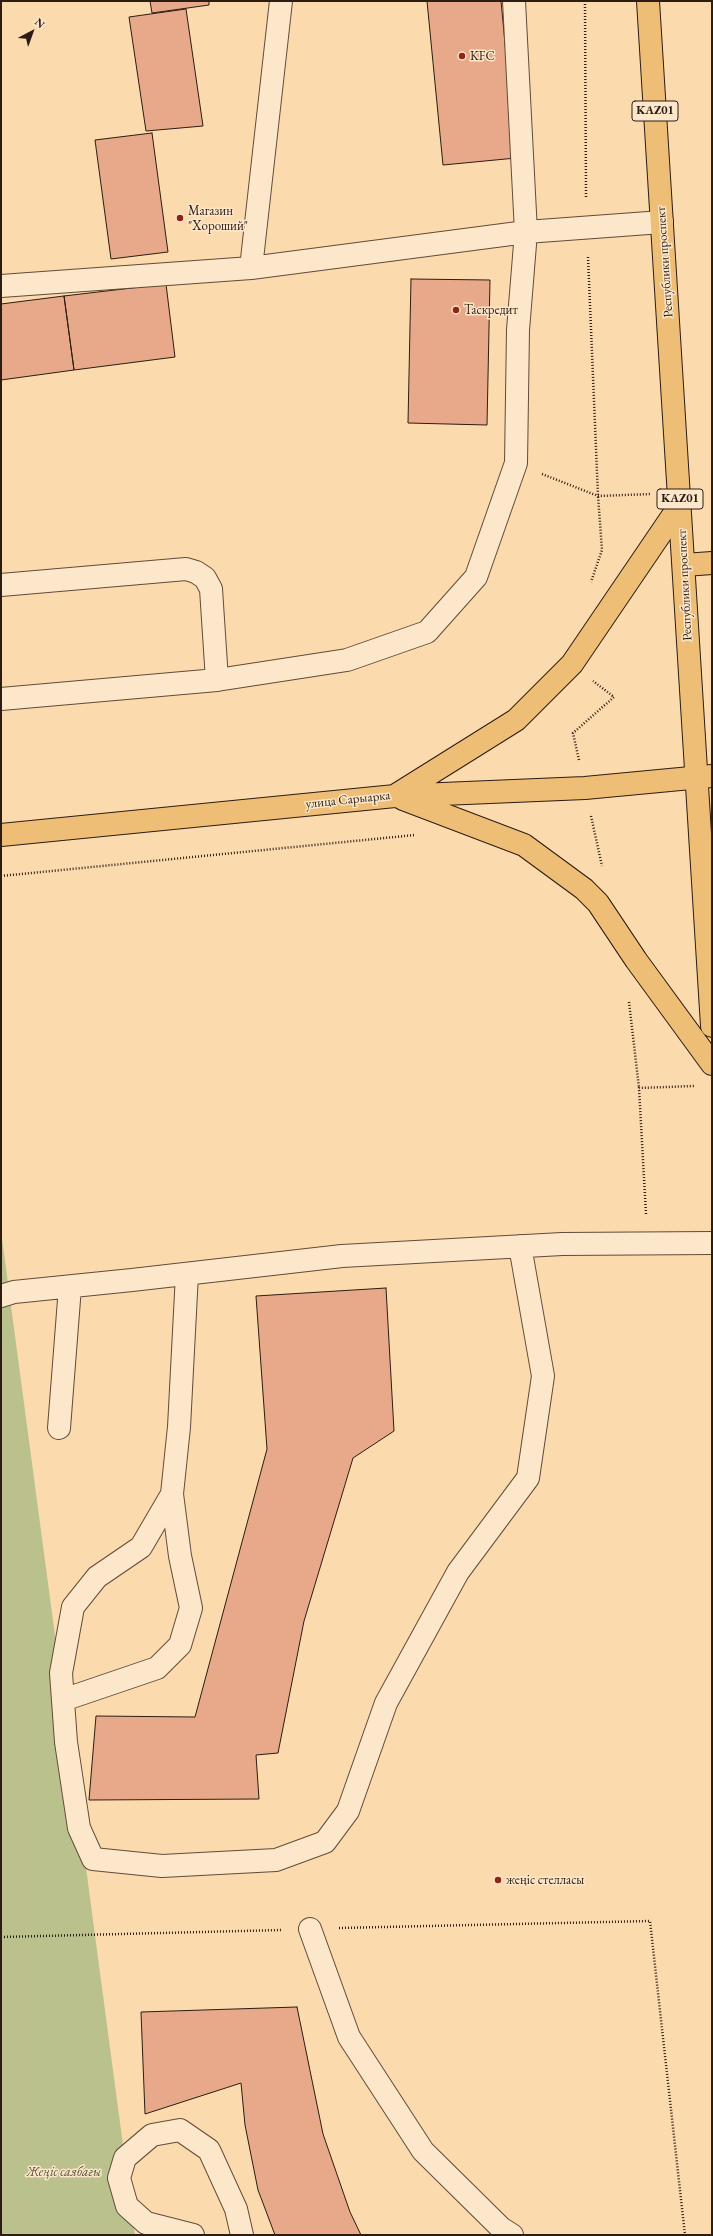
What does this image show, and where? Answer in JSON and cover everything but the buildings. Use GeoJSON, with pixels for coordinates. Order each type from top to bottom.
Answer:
{"type":"FeatureCollection","features":[{"type":"Feature","properties":{"kind":"main road","name":"Республики проспект"},"geometry":{"type":"LineString","coordinates":[[648,1],[684,565],[704,776],[712,1026]]}},
{"type":"Feature","properties":{"kind":"main road"},"geometry":{"type":"LineString","coordinates":[[395,796],[516,720],[555,681],[582,650],[680,499]]}},
{"type":"Feature","properties":{"kind":"main road"},"geometry":{"type":"LineString","coordinates":[[684,565],[712,563]]}},
{"type":"Feature","properties":{"kind":"main road","name":"улица Сарыарка"},"geometry":{"type":"LineString","coordinates":[[1,835],[395,796],[585,788],[704,776]]}},
{"type":"Feature","properties":{"kind":"main road"},"geometry":{"type":"LineString","coordinates":[[395,796],[524,845],[584,889],[598,903],[636,960],[712,1064]]}},
{"type":"Feature","properties":{"kind":"street"},"geometry":{"type":"LineString","coordinates":[[251,268],[280,1]]}},
{"type":"Feature","properties":{"kind":"street"},"geometry":{"type":"LineString","coordinates":[[1,699],[217,680],[346,660],[427,632],[476,577],[516,463],[518,330],[526,232],[514,1]]}},
{"type":"Feature","properties":{"kind":"street"},"geometry":{"type":"LineString","coordinates":[[1,286],[251,268],[526,232],[662,222]]}},
{"type":"Feature","properties":{"kind":"street"},"geometry":{"type":"LineString","coordinates":[[1,584],[186,569],[196,572],[205,578],[211,589],[217,680]]}},
{"type":"Feature","properties":{"kind":"street"},"geometry":{"type":"LineString","coordinates":[[1,1296],[14,1292],[342,1256],[520,1246],[712,1243]]}},
{"type":"Feature","properties":{"kind":"street"},"geometry":{"type":"LineString","coordinates":[[172,1494],[141,1547],[97,1577],[73,1607],[61,1673],[66,1742],[79,1828],[93,1859],[162,1866],[276,1860],[325,1842],[348,1811],[386,1703],[458,1572],[528,1478],[543,1376],[520,1246]]}},
{"type":"Feature","properties":{"kind":"street"},"geometry":{"type":"LineString","coordinates":[[63,1700],[157,1668],[180,1645],[191,1608],[180,1556],[172,1494],[178,1426],[187,1274]]}},
{"type":"Feature","properties":{"kind":"street"},"geometry":{"type":"LineString","coordinates":[[59,1428],[70,1287]]}},
{"type":"Feature","properties":{"kind":"street"},"geometry":{"type":"LineString","coordinates":[[310,1929],[349,2036],[423,2151],[502,2228],[512,2235]]}},
{"type":"Feature","properties":{"kind":"street"},"geometry":{"type":"LineString","coordinates":[[193,2235],[146,2223],[127,2206],[119,2178],[125,2158],[152,2135],[180,2130],[209,2150],[236,2209],[242,2235]]}},
{"type":"Feature","properties":{"kind":"path"},"geometry":{"type":"LineString","coordinates":[[516,463],[598,496],[680,499]]}},
{"type":"Feature","properties":{"kind":"path"},"geometry":{"type":"LineString","coordinates":[[1,876],[418,835]]}},
{"type":"Feature","properties":{"kind":"path"},"geometry":{"type":"LineString","coordinates":[[647,1243],[639,1088],[697,1086]]}},
{"type":"Feature","properties":{"kind":"path"},"geometry":{"type":"LineString","coordinates":[[1,1937],[650,1921],[685,2235]]}},
{"type":"Feature","properties":{"kind":"green space","name":"Жеңіс саябағы"},"geometry":{"type":"Polygon","coordinates":[[[1,1231],[135,2235],[1,2235],[1,1231]]]}},
{"type":"Feature","properties":{"kind":"place","name":"KFC"},"geometry":{"type":"Point","coordinates":[462,56]}},
{"type":"Feature","properties":{"kind":"place","name":"Магазин \"Хороший\""},"geometry":{"type":"Point","coordinates":[180,218]}},
{"type":"Feature","properties":{"kind":"place","name":"Таскредит"},"geometry":{"type":"Point","coordinates":[456,310]}},
{"type":"Feature","properties":{"kind":"place","name":"жеңіс стелласы"},"geometry":{"type":"Point","coordinates":[498,1880]}}]}
